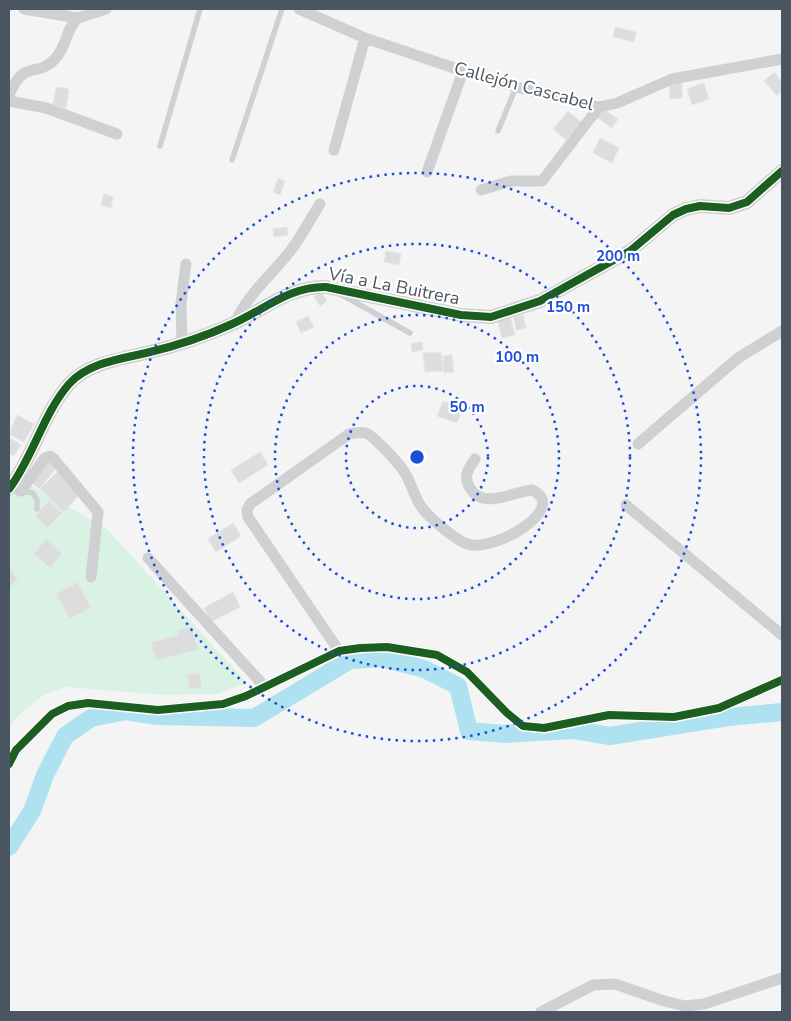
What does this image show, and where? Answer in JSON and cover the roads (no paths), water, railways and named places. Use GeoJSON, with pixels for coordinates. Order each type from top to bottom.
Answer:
{"type":"FeatureCollection","features":[{"type":"Feature","properties":{"kind":"street"},"geometry":{"type":"LineString","coordinates":[[24,9],[78,18]]}},
{"type":"Feature","properties":{"kind":"street"},"geometry":{"type":"LineString","coordinates":[[9,95],[22,72],[45,66],[56,58],[62,49],[70,25],[78,18],[106,9]]}},
{"type":"Feature","properties":{"kind":"street","name":"Callejón Cascabel"},"geometry":{"type":"LineString","coordinates":[[299,9],[365,38],[464,71],[516,87],[599,107],[617,102],[672,79],[782,59]]}},
{"type":"Feature","properties":{"kind":"street"},"geometry":{"type":"LineString","coordinates":[[334,150],[365,38]]}},
{"type":"Feature","properties":{"kind":"street"},"geometry":{"type":"LineString","coordinates":[[427,172],[464,71]]}},
{"type":"Feature","properties":{"kind":"street"},"geometry":{"type":"LineString","coordinates":[[9,101],[46,108],[117,134]]}},
{"type":"Feature","properties":{"kind":"street"},"geometry":{"type":"LineString","coordinates":[[481,190],[501,182],[542,181],[599,107]]}},
{"type":"Feature","properties":{"kind":"street","name":"Vía a La Buitrera"},"geometry":{"type":"LineString","coordinates":[[13,484],[69,384],[82,373],[107,362],[182,343],[235,323],[296,290],[312,286],[461,315],[492,317],[540,301],[630,251],[654,234],[673,215],[686,209],[700,206],[729,208],[747,202],[782,171]]}},
{"type":"Feature","properties":{"kind":"street"},"geometry":{"type":"LineString","coordinates":[[235,323],[242,308],[262,280],[291,250],[320,204]]}},
{"type":"Feature","properties":{"kind":"street"},"geometry":{"type":"LineString","coordinates":[[182,343],[181,303],[186,264]]}},
{"type":"Feature","properties":{"kind":"street"},"geometry":{"type":"LineString","coordinates":[[638,444],[738,358],[782,331]]}},
{"type":"Feature","properties":{"kind":"street"},"geometry":{"type":"LineString","coordinates":[[339,651],[248,516],[247,510],[250,504],[349,434],[359,432],[368,434],[400,466],[420,505],[429,516],[466,543],[479,546],[495,543],[521,530],[538,515],[542,508],[542,500],[538,493],[532,490],[488,500],[480,499],[474,495],[467,483],[467,471],[475,459]]}},
{"type":"Feature","properties":{"kind":"street"},"geometry":{"type":"LineString","coordinates":[[13,484],[50,456],[95,506],[99,516],[91,577]]}},
{"type":"Feature","properties":{"kind":"street"},"geometry":{"type":"LineString","coordinates":[[626,505],[782,635]]}},
{"type":"Feature","properties":{"kind":"street"},"geometry":{"type":"LineString","coordinates":[[148,558],[265,687]]}},
{"type":"Feature","properties":{"kind":"street"},"geometry":{"type":"LineString","coordinates":[[9,764],[16,750],[52,714],[68,706],[88,703],[158,710],[223,704],[265,687],[339,651],[387,647],[437,655],[467,672],[507,713],[523,726],[544,728],[609,715],[674,717],[719,708],[782,680]]}},
{"type":"Feature","properties":{"kind":"street"},"geometry":{"type":"LineString","coordinates":[[544,1011],[593,985],[615,984],[664,1002],[685,1006],[704,1004],[782,978]]}},
{"type":"Feature","properties":{"kind":"lane"},"geometry":{"type":"LineString","coordinates":[[160,146],[200,9]]}},
{"type":"Feature","properties":{"kind":"lane"},"geometry":{"type":"LineString","coordinates":[[232,160],[282,9]]}},
{"type":"Feature","properties":{"kind":"lane"},"geometry":{"type":"LineString","coordinates":[[498,131],[516,87]]}},
{"type":"Feature","properties":{"kind":"lane"},"geometry":{"type":"LineString","coordinates":[[334,289],[347,299],[410,332]]}},
{"type":"Feature","properties":{"kind":"lane"},"geometry":{"type":"LineString","coordinates":[[13,484],[33,493],[37,500],[37,509]]}},
{"type":"Feature","properties":{"kind":"waterway"},"geometry":{"type":"LineString","coordinates":[[9,847],[32,811],[45,775],[65,736],[91,718],[126,711],[157,716],[254,718],[350,660],[382,658],[424,669],[458,686],[469,731],[505,734],[574,730],[610,736],[728,717],[782,712]]}}]}
